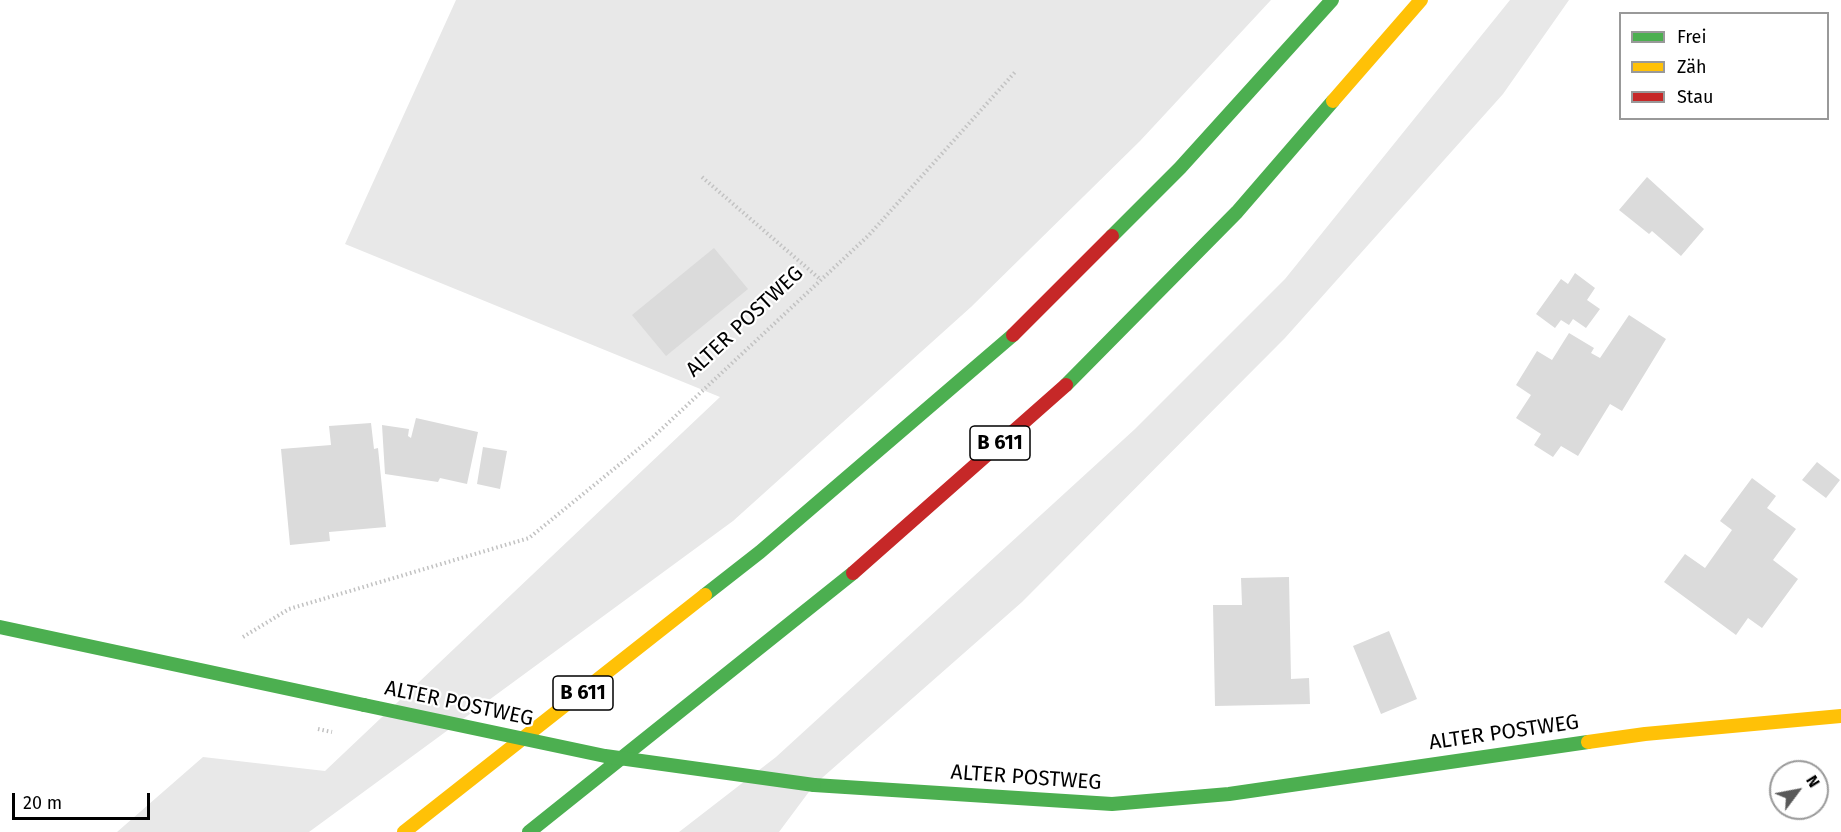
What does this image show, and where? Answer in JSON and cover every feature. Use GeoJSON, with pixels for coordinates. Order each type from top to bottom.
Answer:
{"type":"FeatureCollection","features":[{"type":"Feature","properties":{"kind":"main road","name":"B 611"},"geometry":{"type":"LineString","coordinates":[[404,832],[760,552],[1006,342],[1180,168],[1332,0]]}},
{"type":"Feature","properties":{"kind":"main road","name":"B 611"},"geometry":{"type":"LineString","coordinates":[[529,832],[823,599],[1075,377],[1237,212],[1421,0]]}},
{"type":"Feature","properties":{"kind":"main road","name":"ALTER POSTWEG"},"geometry":{"type":"LineString","coordinates":[[0,627],[213,675],[605,756],[814,785],[1112,804],[1229,794],[1645,734],[1841,716]]}},
{"type":"Feature","properties":{"kind":"path","name":"ALTER POSTWEG"},"geometry":{"type":"LineString","coordinates":[[213,675],[234,642],[289,609],[529,538],[652,438],[869,235],[1016,71]]}},
{"type":"Feature","properties":{"kind":"path"},"geometry":{"type":"LineString","coordinates":[[702,177],[821,280]]}},
{"type":"Feature","properties":{"kind":"shaded area"},"geometry":{"type":"Polygon","coordinates":[[[456,0],[1271,0],[1140,141],[971,307],[733,521],[309,832],[117,832],[203,757],[325,771],[720,397],[345,244],[456,0]]]}},
{"type":"Feature","properties":{"kind":"shaded area"},"geometry":{"type":"Polygon","coordinates":[[[1510,0],[1569,0],[1503,94],[1285,338],[1022,602],[814,785],[779,832],[679,832],[776,757],[1135,429],[1285,279],[1510,0]]]}},
{"type":"Feature","properties":{"kind":"building"},"geometry":{"type":"Polygon","coordinates":[[[1647,177],[1704,229],[1681,256],[1652,231],[1649,234],[1619,210],[1647,177]]]}},
{"type":"Feature","properties":{"kind":"building"},"geometry":{"type":"Polygon","coordinates":[[[714,248],[748,289],[666,356],[632,315],[714,248]]]}},
{"type":"Feature","properties":{"kind":"building"},"geometry":{"type":"Polygon","coordinates":[[[1575,273],[1595,288],[1587,300],[1600,309],[1586,328],[1573,319],[1569,325],[1561,320],[1555,328],[1536,314],[1561,279],[1568,284],[1575,273]]]}},
{"type":"Feature","properties":{"kind":"building"},"geometry":{"type":"Polygon","coordinates":[[[1629,315],[1666,339],[1622,411],[1610,404],[1578,456],[1561,446],[1553,457],[1534,445],[1541,434],[1516,418],[1531,395],[1516,385],[1537,351],[1552,360],[1569,333],[1594,348],[1591,353],[1600,358],[1629,315]]]}},
{"type":"Feature","properties":{"kind":"building"},"geometry":{"type":"Polygon","coordinates":[[[416,418],[478,432],[467,484],[440,478],[438,482],[385,474],[382,425],[409,429],[408,436],[411,438],[416,418]]]}},
{"type":"Feature","properties":{"kind":"building"},"geometry":{"type":"Polygon","coordinates":[[[371,423],[374,449],[378,448],[386,527],[329,532],[330,541],[290,545],[281,449],[331,445],[329,426],[371,423]]]}},
{"type":"Feature","properties":{"kind":"building"},"geometry":{"type":"Polygon","coordinates":[[[483,447],[507,451],[500,489],[477,484],[483,447]]]}},
{"type":"Feature","properties":{"kind":"building"},"geometry":{"type":"Polygon","coordinates":[[[1817,462],[1840,480],[1826,498],[1802,480],[1817,462]]]}},
{"type":"Feature","properties":{"kind":"building"},"geometry":{"type":"Polygon","coordinates":[[[1752,478],[1776,496],[1767,508],[1796,529],[1773,560],[1798,579],[1762,628],[1748,618],[1736,635],[1664,582],[1685,554],[1705,568],[1732,530],[1720,521],[1752,478]]]}},
{"type":"Feature","properties":{"kind":"building"},"geometry":{"type":"Polygon","coordinates":[[[1289,577],[1291,679],[1309,678],[1310,704],[1215,706],[1213,605],[1242,605],[1241,578],[1289,577]]]}},
{"type":"Feature","properties":{"kind":"building"},"geometry":{"type":"Polygon","coordinates":[[[1389,631],[1417,699],[1381,714],[1353,646],[1389,631]]]}},
{"type":"Feature","properties":{"kind":"traffic: fast"},"geometry":{"type":"LineString","coordinates":[[1112,236],[1180,168],[1332,0]]}},
{"type":"Feature","properties":{"kind":"traffic: fast"},"geometry":{"type":"LineString","coordinates":[[1066,385],[1237,212],[1333,101]]}},
{"type":"Feature","properties":{"kind":"traffic: fast"},"geometry":{"type":"LineString","coordinates":[[705,595],[760,552],[1013,335]]}},
{"type":"Feature","properties":{"kind":"traffic: fast"},"geometry":{"type":"LineString","coordinates":[[529,832],[853,573]]}},
{"type":"Feature","properties":{"kind":"traffic: fast"},"geometry":{"type":"LineString","coordinates":[[0,627],[364,705]]}},
{"type":"Feature","properties":{"kind":"traffic: fast"},"geometry":{"type":"LineString","coordinates":[[364,705],[605,756],[814,785]]}},
{"type":"Feature","properties":{"kind":"traffic: fast"},"geometry":{"type":"LineString","coordinates":[[814,785],[1112,804],[1229,794],[1588,742]]}},
{"type":"Feature","properties":{"kind":"traffic: slow"},"geometry":{"type":"LineString","coordinates":[[1333,101],[1421,0]]}},
{"type":"Feature","properties":{"kind":"traffic: slow"},"geometry":{"type":"LineString","coordinates":[[404,832],[705,595]]}},
{"type":"Feature","properties":{"kind":"traffic: slow"},"geometry":{"type":"LineString","coordinates":[[1588,742],[1645,734],[1841,716]]}},
{"type":"Feature","properties":{"kind":"traffic: jam"},"geometry":{"type":"LineString","coordinates":[[1013,335],[1112,236]]}},
{"type":"Feature","properties":{"kind":"traffic: jam"},"geometry":{"type":"LineString","coordinates":[[853,573],[1066,385]]}}]}
